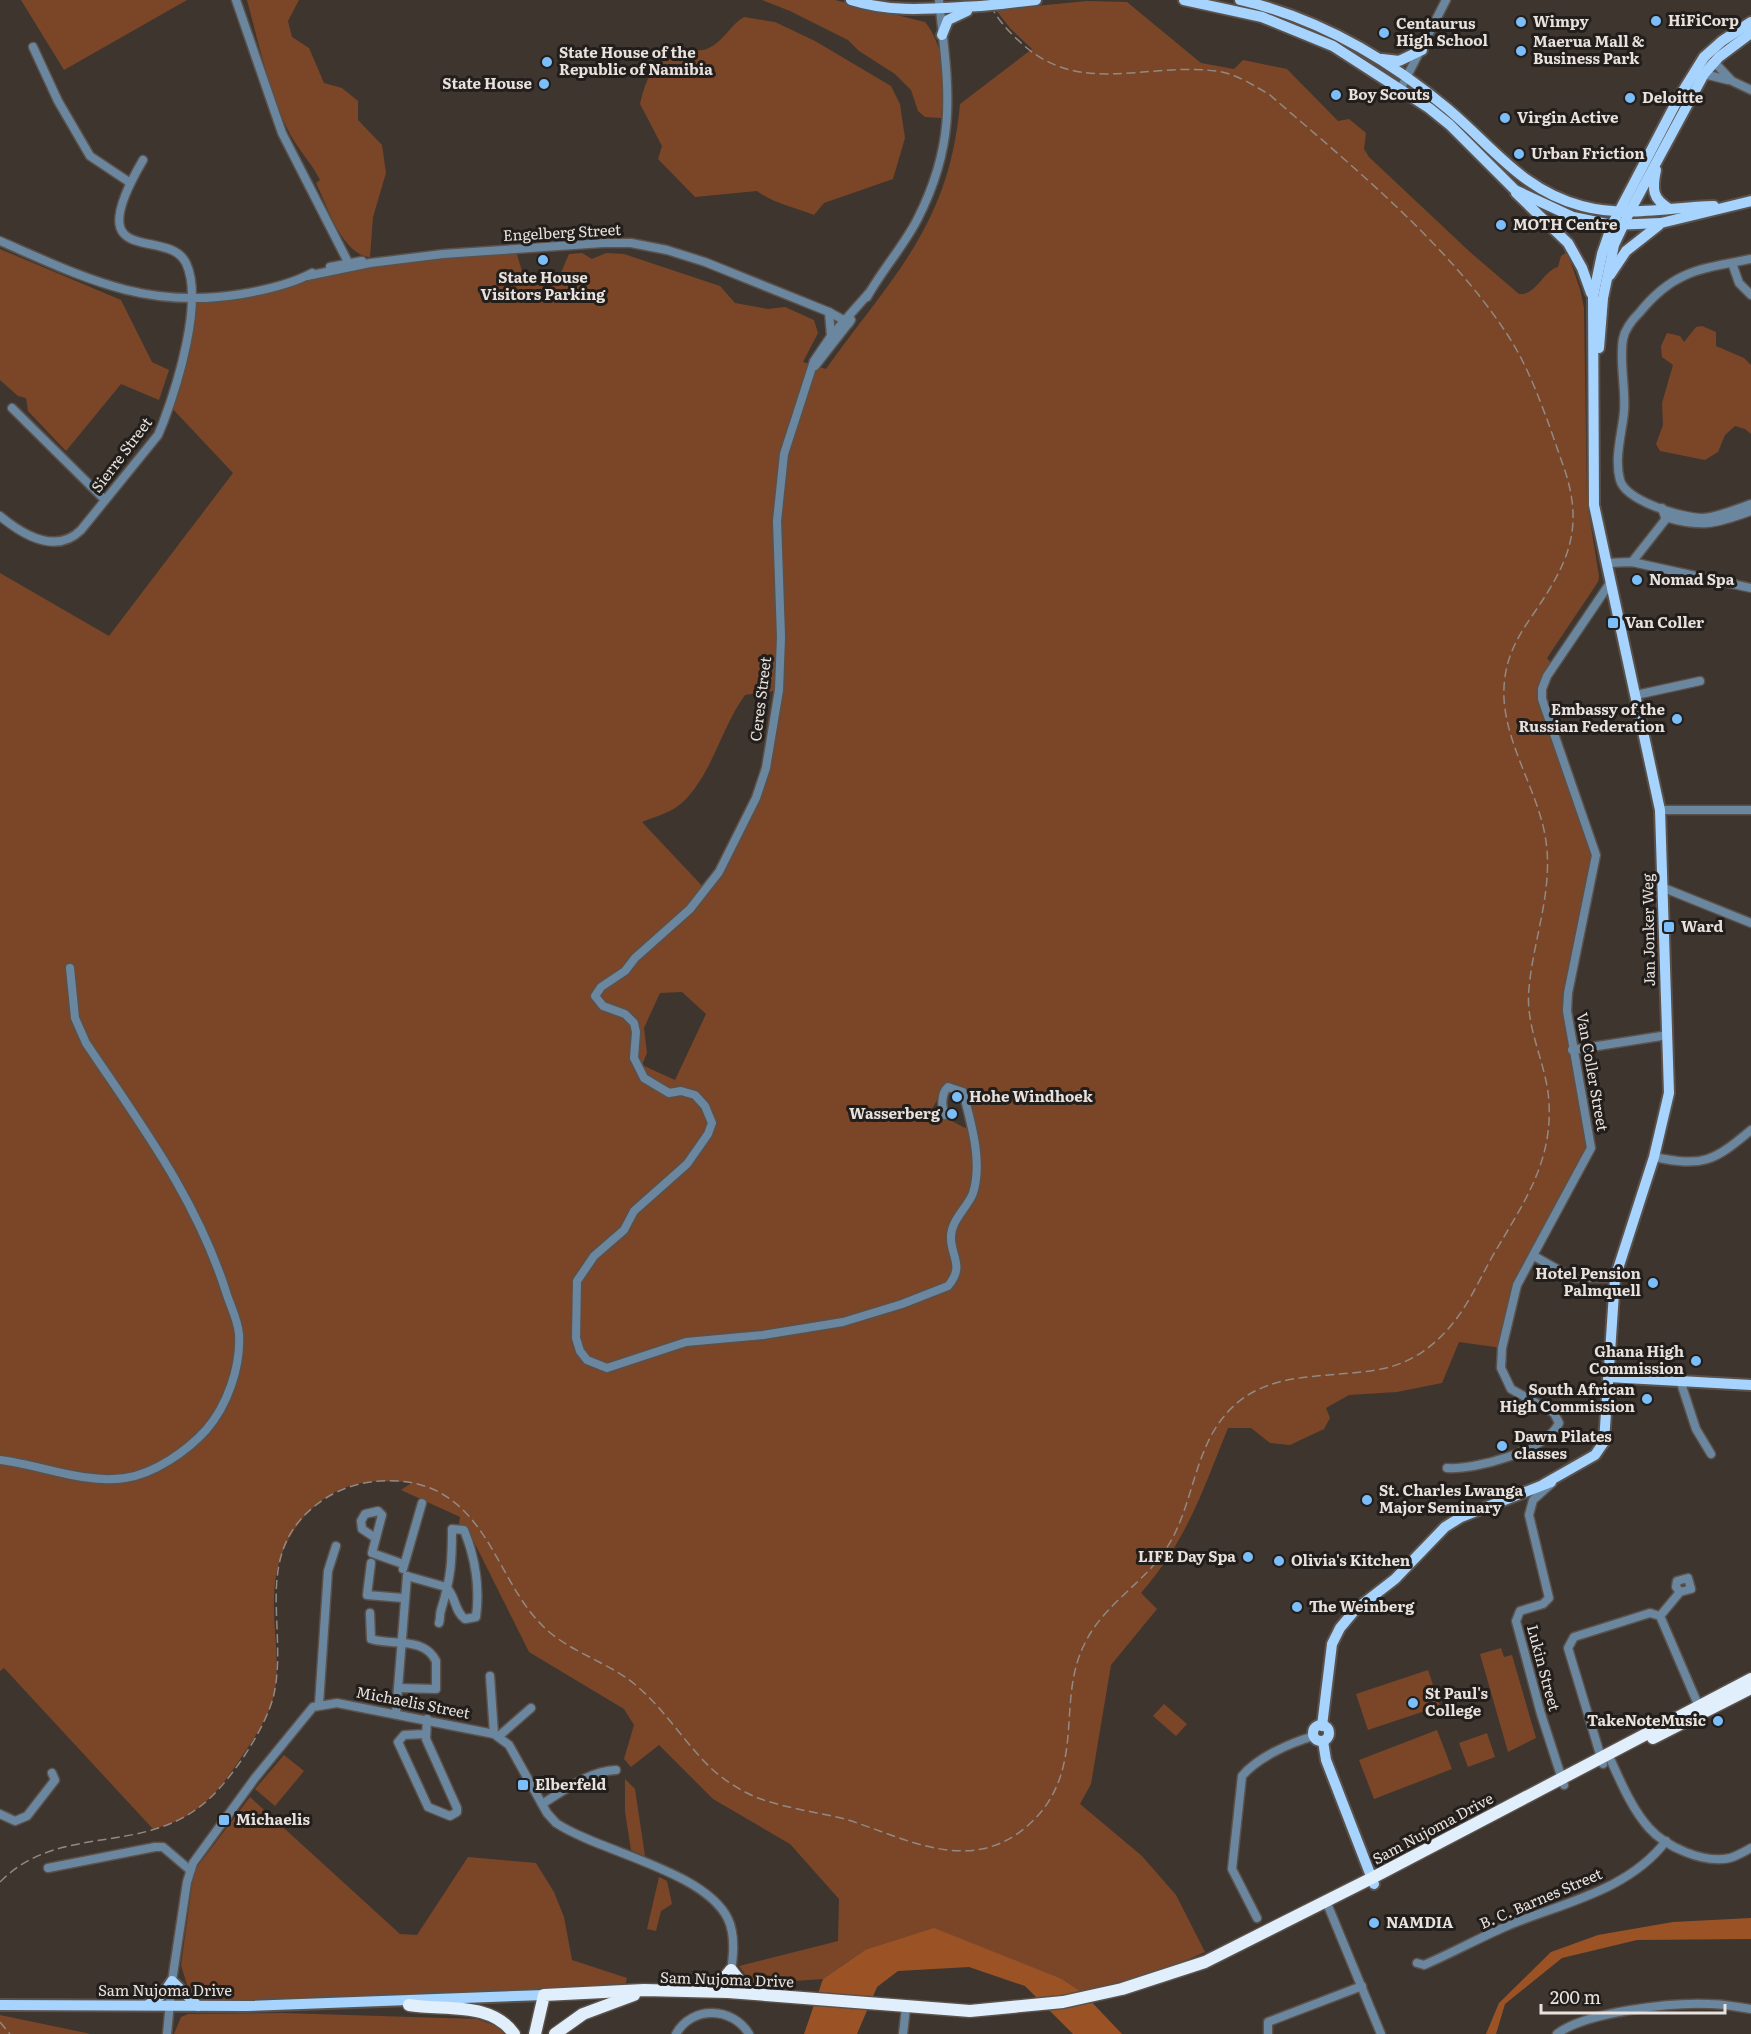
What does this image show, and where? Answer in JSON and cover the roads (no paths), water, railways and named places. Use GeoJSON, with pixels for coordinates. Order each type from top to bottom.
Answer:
{"type":"FeatureCollection","features":[{"type":"Feature","properties":{"kind":"highway","name":"Sam Nujoma Drive"},"geometry":{"type":"LineString","coordinates":[[544,1997],[645,1990],[652,1992],[728,1992],[970,2011],[1023,2007],[1162,1983],[1208,1967],[1563,1782],[1700,1709],[1751,1679]]}},
{"type":"Feature","properties":{"kind":"highway","name":"Sam Nujoma Drive"},"geometry":{"type":"LineString","coordinates":[[1700,1709],[1751,1688]]}},
{"type":"Feature","properties":{"kind":"highway"},"geometry":{"type":"LineString","coordinates":[[694,1991],[718,1983],[731,1970],[745,1988],[770,1995]]}},
{"type":"Feature","properties":{"kind":"highway"},"geometry":{"type":"LineString","coordinates":[[535,2034],[544,1997],[634,1995],[652,1992]]}},
{"type":"Feature","properties":{"kind":"highway"},"geometry":{"type":"LineString","coordinates":[[555,2034],[583,2014],[634,1995]]}},
{"type":"Feature","properties":{"kind":"highway"},"geometry":{"type":"LineString","coordinates":[[409,2005],[490,2014],[507,2025],[514,2034]]}},
{"type":"Feature","properties":{"kind":"main road"},"geometry":{"type":"LineString","coordinates":[[852,0],[897,10],[939,4],[980,6],[1036,0]]}},
{"type":"Feature","properties":{"kind":"main road"},"geometry":{"type":"LineString","coordinates":[[1184,0],[1262,17],[1305,33],[1358,60],[1401,88],[1450,124],[1515,190],[1522,201],[1568,243],[1598,297]]}},
{"type":"Feature","properties":{"kind":"main road"},"geometry":{"type":"LineString","coordinates":[[1240,0],[1316,25],[1345,38],[1408,77],[1456,116],[1528,183],[1583,206],[1623,212],[1726,206]]}},
{"type":"Feature","properties":{"kind":"main road"},"geometry":{"type":"LineString","coordinates":[[942,35],[952,17],[980,6]]}},
{"type":"Feature","properties":{"kind":"main road","name":"Jan Jonker Weg"},"geometry":{"type":"LineString","coordinates":[[1318,1738],[1315,1728],[1322,1726],[1329,1659],[1335,1636],[1346,1620],[1395,1579],[1445,1527],[1461,1517],[1549,1482],[1587,1460],[1599,1451],[1604,1442],[1615,1278],[1669,1104],[1668,1035],[1664,987],[1664,888],[1659,810],[1594,505],[1595,390],[1602,254],[1713,48],[1751,22]]}},
{"type":"Feature","properties":{"kind":"main road","name":"Jan Jonker Weg"},"geometry":{"type":"LineString","coordinates":[[1623,212],[1657,164],[1703,67],[1751,33]]}},
{"type":"Feature","properties":{"kind":"main road"},"geometry":{"type":"LineString","coordinates":[[1379,59],[1399,61],[1422,50]]}},
{"type":"Feature","properties":{"kind":"main road"},"geometry":{"type":"LineString","coordinates":[[1657,164],[1653,188],[1655,197],[1670,209]]}},
{"type":"Feature","properties":{"kind":"main road"},"geometry":{"type":"LineString","coordinates":[[1515,190],[1552,209],[1617,225],[1661,223],[1751,201]]}},
{"type":"Feature","properties":{"kind":"main road"},"geometry":{"type":"LineString","coordinates":[[1598,297],[1626,250],[1661,223]]}},
{"type":"Feature","properties":{"kind":"main road"},"geometry":{"type":"LineString","coordinates":[[1608,1377],[1751,1385]]}},
{"type":"Feature","properties":{"kind":"main road"},"geometry":{"type":"LineString","coordinates":[[1318,1738],[1372,1881]]}},
{"type":"Feature","properties":{"kind":"main road"},"geometry":{"type":"LineString","coordinates":[[147,2005],[164,1993],[172,1981],[198,2006]]}},
{"type":"Feature","properties":{"kind":"main road","name":"Sam Nujoma Drive"},"geometry":{"type":"LineString","coordinates":[[1,2005],[198,2006],[544,1997]]}},
{"type":"Feature","properties":{"kind":"main road","name":"Sam Nujoma Drive"},"geometry":{"type":"LineString","coordinates":[[329,2003],[409,2005],[544,1997]]}},
{"type":"Feature","properties":{"kind":"street"},"geometry":{"type":"LineString","coordinates":[[236,0],[282,133],[349,265]]}},
{"type":"Feature","properties":{"kind":"street"},"geometry":{"type":"LineString","coordinates":[[1401,88],[1446,0]]}},
{"type":"Feature","properties":{"kind":"street","name":"Ceres Street"},"geometry":{"type":"LineString","coordinates":[[813,368],[869,293],[918,219],[940,162],[949,101],[939,4]]}},
{"type":"Feature","properties":{"kind":"street"},"geometry":{"type":"LineString","coordinates":[[33,47],[58,101],[90,156],[129,182],[142,160]]}},
{"type":"Feature","properties":{"kind":"street"},"geometry":{"type":"LineString","coordinates":[[1703,67],[1732,81]]}},
{"type":"Feature","properties":{"kind":"street"},"geometry":{"type":"LineString","coordinates":[[1703,67],[1751,90]]}},
{"type":"Feature","properties":{"kind":"street","name":"Sierre Street"},"geometry":{"type":"LineString","coordinates":[[0,516],[24,532],[58,543],[74,537],[151,444],[164,423],[186,345],[191,300],[188,272],[182,257],[130,239],[121,228],[120,207],[129,182]]}},
{"type":"Feature","properties":{"kind":"street","name":"Engelberg Street"},"geometry":{"type":"LineString","coordinates":[[0,241],[104,285],[147,296],[191,300],[256,292],[358,261],[370,263]]}},
{"type":"Feature","properties":{"kind":"street","name":"Engelberg Street"},"geometry":{"type":"LineString","coordinates":[[308,276],[327,268],[349,265],[558,245],[631,243],[668,250],[705,262],[847,321]]}},
{"type":"Feature","properties":{"kind":"street"},"geometry":{"type":"LineString","coordinates":[[341,249],[350,258],[358,261]]}},
{"type":"Feature","properties":{"kind":"street"},"geometry":{"type":"LineString","coordinates":[[327,268],[334,264],[341,249]]}},
{"type":"Feature","properties":{"kind":"street"},"geometry":{"type":"LineString","coordinates":[[1751,260],[1689,272],[1668,283],[1649,300],[1624,337],[1624,411],[1619,444],[1619,477],[1629,494],[1664,513],[1688,524],[1709,525],[1751,511]]}},
{"type":"Feature","properties":{"kind":"street"},"geometry":{"type":"LineString","coordinates":[[1732,263],[1739,283],[1751,295]]}},
{"type":"Feature","properties":{"kind":"street","name":"Ceres Street"},"geometry":{"type":"LineString","coordinates":[[869,293],[857,304],[847,321],[831,336],[814,362],[793,422],[780,477],[777,520],[781,637],[779,690],[766,768],[739,836],[719,872],[675,925],[635,958],[625,971],[601,987],[595,998],[603,1006],[625,1014],[634,1023],[636,1032],[634,1058],[644,1078],[669,1093],[681,1091],[695,1095],[705,1106],[712,1122],[708,1134],[687,1164],[634,1211],[624,1230],[594,1256],[577,1281],[577,1346],[582,1355],[594,1364],[612,1367],[678,1344],[763,1335],[843,1322],[902,1304],[948,1286],[957,1265],[951,1235],[974,1190],[976,1165],[972,1130],[963,1092],[948,1087],[945,1090],[943,1101],[945,1115]]}},
{"type":"Feature","properties":{"kind":"street"},"geometry":{"type":"LineString","coordinates":[[831,336],[832,313],[857,304]]}},
{"type":"Feature","properties":{"kind":"street"},"geometry":{"type":"LineString","coordinates":[[12,408],[105,500]]}},
{"type":"Feature","properties":{"kind":"street"},"geometry":{"type":"LineString","coordinates":[[1632,562],[1664,513],[1675,511],[1704,518],[1751,504]]}},
{"type":"Feature","properties":{"kind":"street"},"geometry":{"type":"LineString","coordinates":[[1606,563],[1632,562],[1751,588]]}},
{"type":"Feature","properties":{"kind":"street","name":"Van Coller Street"},"geometry":{"type":"LineString","coordinates":[[1447,1468],[1474,1467],[1510,1455],[1550,1434],[1559,1423],[1554,1413],[1511,1389],[1501,1368],[1502,1348],[1517,1285],[1591,1148],[1572,1050],[1567,1011],[1568,993],[1596,855],[1548,718],[1542,689],[1547,676],[1610,583]]}},
{"type":"Feature","properties":{"kind":"street"},"geometry":{"type":"LineString","coordinates":[[1636,695],[1700,681]]}},
{"type":"Feature","properties":{"kind":"street"},"geometry":{"type":"LineString","coordinates":[[1659,810],[1751,810]]}},
{"type":"Feature","properties":{"kind":"street"},"geometry":{"type":"LineString","coordinates":[[1664,888],[1751,922]]}},
{"type":"Feature","properties":{"kind":"street"},"geometry":{"type":"LineString","coordinates":[[0,1460],[27,1463],[98,1480],[127,1478],[156,1468],[194,1443],[216,1419],[229,1393],[236,1366],[239,1333],[219,1267],[179,1180],[86,1042],[75,1018],[70,968]]}},
{"type":"Feature","properties":{"kind":"street"},"geometry":{"type":"LineString","coordinates":[[1572,1050],[1668,1035]]}},
{"type":"Feature","properties":{"kind":"street"},"geometry":{"type":"LineString","coordinates":[[1654,1157],[1681,1163],[1707,1161],[1751,1130]]}},
{"type":"Feature","properties":{"kind":"street"},"geometry":{"type":"LineString","coordinates":[[1534,1256],[1573,1278],[1615,1278]]}},
{"type":"Feature","properties":{"kind":"street"},"geometry":{"type":"LineString","coordinates":[[1680,1380],[1696,1429],[1711,1454]]}},
{"type":"Feature","properties":{"kind":"street","name":"Lukin Street"},"geometry":{"type":"LineString","coordinates":[[1549,1482],[1533,1500],[1529,1515],[1549,1598],[1542,1604],[1520,1611],[1516,1621],[1541,1714],[1563,1782]]}},
{"type":"Feature","properties":{"kind":"street"},"geometry":{"type":"LineString","coordinates":[[396,1713],[403,1598],[407,1576],[403,1564],[422,1503]]}},
{"type":"Feature","properties":{"kind":"street"},"geometry":{"type":"LineString","coordinates":[[407,1576],[446,1587],[450,1591],[460,1616],[465,1619],[476,1617],[478,1604],[473,1550],[464,1530],[452,1529],[453,1567],[446,1587],[439,1623]]}},
{"type":"Feature","properties":{"kind":"street"},"geometry":{"type":"LineString","coordinates":[[374,1537],[372,1553],[403,1564]]}},
{"type":"Feature","properties":{"kind":"street"},"geometry":{"type":"LineString","coordinates":[[167,2034],[172,1981],[190,1870],[255,1778],[309,1711],[320,1704],[328,1571],[336,1546]]}},
{"type":"Feature","properties":{"kind":"street"},"geometry":{"type":"LineString","coordinates":[[371,1563],[367,1595],[403,1598]]}},
{"type":"Feature","properties":{"kind":"street"},"geometry":{"type":"LineString","coordinates":[[1660,1616],[1680,1592]]}},
{"type":"Feature","properties":{"kind":"street"},"geometry":{"type":"LineString","coordinates":[[370,1613],[370,1639],[401,1642],[425,1648],[434,1656],[438,1668],[437,1687],[433,1690],[398,1688]]}},
{"type":"Feature","properties":{"kind":"street"},"geometry":{"type":"LineString","coordinates":[[1660,1616],[1650,1613],[1574,1637],[1567,1645],[1606,1759],[1643,1820],[1653,1832],[1666,1841],[1696,1855],[1712,1858],[1731,1858],[1751,1848]]}},
{"type":"Feature","properties":{"kind":"street"},"geometry":{"type":"LineString","coordinates":[[1660,1616],[1700,1709]]}},
{"type":"Feature","properties":{"kind":"street"},"geometry":{"type":"LineString","coordinates":[[490,1676],[497,1735],[509,1745],[549,1816],[561,1826],[699,1887],[708,1894],[728,1919],[733,1950],[728,1992]]}},
{"type":"Feature","properties":{"kind":"street","name":"Michaelis Street"},"geometry":{"type":"LineString","coordinates":[[320,1704],[337,1703],[396,1713],[497,1735]]}},
{"type":"Feature","properties":{"kind":"street"},"geometry":{"type":"LineString","coordinates":[[497,1735],[531,1708]]}},
{"type":"Feature","properties":{"kind":"street"},"geometry":{"type":"LineString","coordinates":[[425,1734],[407,1734],[398,1742],[428,1807],[450,1816],[457,1812],[457,1808],[425,1734],[427,1719]]}},
{"type":"Feature","properties":{"kind":"street"},"geometry":{"type":"LineString","coordinates":[[1257,1918],[1232,1869],[1242,1776],[1261,1761],[1318,1738]]}},
{"type":"Feature","properties":{"kind":"street"},"geometry":{"type":"LineString","coordinates":[[542,1804],[589,1777],[616,1770]]}},
{"type":"Feature","properties":{"kind":"street"},"geometry":{"type":"LineString","coordinates":[[0,1814],[15,1821],[27,1816],[55,1780],[52,1773]]}},
{"type":"Feature","properties":{"kind":"street","name":"B. C. Barnes Street"},"geometry":{"type":"LineString","coordinates":[[1417,1963],[1424,1965],[1505,1927],[1622,1881],[1644,1867],[1666,1841]]}},
{"type":"Feature","properties":{"kind":"street"},"geometry":{"type":"LineString","coordinates":[[48,1868],[163,1847],[190,1870]]}},
{"type":"Feature","properties":{"kind":"street"},"geometry":{"type":"LineString","coordinates":[[1327,1904],[1381,2034]]}},
{"type":"Feature","properties":{"kind":"street"},"geometry":{"type":"LineString","coordinates":[[1268,2034],[1268,2022],[1362,1986]]}},
{"type":"Feature","properties":{"kind":"street"},"geometry":{"type":"LineString","coordinates":[[1557,2034],[1575,2024],[1623,2012],[1696,2004],[1751,2008]]}},
{"type":"Feature","properties":{"kind":"street"},"geometry":{"type":"LineString","coordinates":[[903,2034],[906,2007]]}},
{"type":"Feature","properties":{"kind":"street"},"geometry":{"type":"LineString","coordinates":[[676,2034],[680,2026],[689,2019],[722,2012],[732,2015],[749,2034]]}},
{"type":"Feature","properties":{"kind":"railway"},"geometry":{"type":"LineString","coordinates":[[0,1882],[24,1863],[49,1852],[76,1844],[158,1828],[184,1817],[209,1799],[248,1750],[264,1721],[274,1694],[277,1668],[276,1588],[279,1564],[287,1540],[302,1518],[326,1498],[353,1486],[385,1481],[401,1481],[431,1488],[460,1507],[485,1538],[516,1590],[539,1622],[570,1647],[628,1679],[662,1711],[713,1770],[740,1789],[768,1801],[845,1819],[930,1847],[965,1851],[999,1844],[1029,1825],[1054,1792],[1062,1771],[1066,1749],[1072,1685],[1085,1643],[1102,1617],[1146,1573],[1166,1549],[1180,1521],[1205,1448],[1228,1411],[1247,1396],[1267,1386],[1313,1376],[1386,1368],[1407,1361],[1426,1349],[1443,1335],[1462,1311],[1526,1198],[1542,1159],[1549,1116],[1546,1079],[1532,1027],[1528,1001],[1546,890],[1547,850],[1539,811],[1517,755],[1506,716],[1505,677],[1515,643],[1546,595],[1564,560],[1573,526],[1570,487],[1532,381],[1507,334],[1457,269],[1397,207],[1270,95],[1237,77],[1216,71],[1189,69],[1112,74],[1088,73],[1064,68],[1040,58],[1018,40],[1001,22],[988,0]]}},
{"type":"Feature","properties":{"kind":"railway"},"geometry":{"type":"LineString","coordinates":[[0,2022],[10,2034]]}},
{"type":"Feature","properties":{"kind":"place","name":"HiFiCorp"},"geometry":{"type":"Point","coordinates":[1656,21]}},
{"type":"Feature","properties":{"kind":"place","name":"Wimpy"},"geometry":{"type":"Point","coordinates":[1521,22]}},
{"type":"Feature","properties":{"kind":"place","name":"Centaurus High School"},"geometry":{"type":"Point","coordinates":[1384,33]}},
{"type":"Feature","properties":{"kind":"place","name":"Maerua Mall & Business Park"},"geometry":{"type":"Point","coordinates":[1521,51]}},
{"type":"Feature","properties":{"kind":"place","name":"State House of the Republic of Namibia"},"geometry":{"type":"Point","coordinates":[547,62]}},
{"type":"Feature","properties":{"kind":"place","name":"State House"},"geometry":{"type":"Point","coordinates":[544,84]}},
{"type":"Feature","properties":{"kind":"place","name":"Boy Scouts"},"geometry":{"type":"Point","coordinates":[1336,95]}},
{"type":"Feature","properties":{"kind":"place","name":"Deloitte"},"geometry":{"type":"Point","coordinates":[1630,98]}},
{"type":"Feature","properties":{"kind":"place","name":"Virgin Active"},"geometry":{"type":"Point","coordinates":[1505,118]}},
{"type":"Feature","properties":{"kind":"place","name":"Urban Friction"},"geometry":{"type":"Point","coordinates":[1519,154]}},
{"type":"Feature","properties":{"kind":"place","name":"MOTH Centre"},"geometry":{"type":"Point","coordinates":[1501,225]}},
{"type":"Feature","properties":{"kind":"place","name":"State House Visitors Parking"},"geometry":{"type":"Point","coordinates":[543,260]}},
{"type":"Feature","properties":{"kind":"place","name":"Nomad Spa"},"geometry":{"type":"Point","coordinates":[1637,580]}},
{"type":"Feature","properties":{"kind":"place","name":"Van Coller"},"geometry":{"type":"Point","coordinates":[1613,623]}},
{"type":"Feature","properties":{"kind":"place","name":"Embassy of the Russian Federation"},"geometry":{"type":"Point","coordinates":[1677,719]}},
{"type":"Feature","properties":{"kind":"place","name":"Ward"},"geometry":{"type":"Point","coordinates":[1669,927]}},
{"type":"Feature","properties":{"kind":"place","name":"Hohe Windhoek"},"geometry":{"type":"Point","coordinates":[957,1097]}},
{"type":"Feature","properties":{"kind":"place","name":"Wasserberg"},"geometry":{"type":"Point","coordinates":[952,1114]}},
{"type":"Feature","properties":{"kind":"place","name":"Hotel Pension Palmquell"},"geometry":{"type":"Point","coordinates":[1653,1283]}},
{"type":"Feature","properties":{"kind":"place","name":"Ghana High Commission"},"geometry":{"type":"Point","coordinates":[1696,1361]}},
{"type":"Feature","properties":{"kind":"place","name":"South African High Commission"},"geometry":{"type":"Point","coordinates":[1647,1399]}},
{"type":"Feature","properties":{"kind":"place","name":"Dawn Pilates classes"},"geometry":{"type":"Point","coordinates":[1502,1446]}},
{"type":"Feature","properties":{"kind":"place","name":"St. Charles Lwanga Major Seminary"},"geometry":{"type":"Point","coordinates":[1367,1500]}},
{"type":"Feature","properties":{"kind":"place","name":"LIFE Day Spa"},"geometry":{"type":"Point","coordinates":[1248,1557]}},
{"type":"Feature","properties":{"kind":"place","name":"Olivia's Kitchen"},"geometry":{"type":"Point","coordinates":[1279,1561]}},
{"type":"Feature","properties":{"kind":"place","name":"The Weinberg"},"geometry":{"type":"Point","coordinates":[1297,1607]}},
{"type":"Feature","properties":{"kind":"place","name":"St Paul's College"},"geometry":{"type":"Point","coordinates":[1413,1703]}},
{"type":"Feature","properties":{"kind":"place","name":"TakeNoteMusic"},"geometry":{"type":"Point","coordinates":[1718,1721]}},
{"type":"Feature","properties":{"kind":"place","name":"Elberfeld"},"geometry":{"type":"Point","coordinates":[523,1785]}},
{"type":"Feature","properties":{"kind":"place","name":"Michaelis"},"geometry":{"type":"Point","coordinates":[224,1820]}},
{"type":"Feature","properties":{"kind":"place","name":"NAMDIA"},"geometry":{"type":"Point","coordinates":[1374,1923]}}]}
